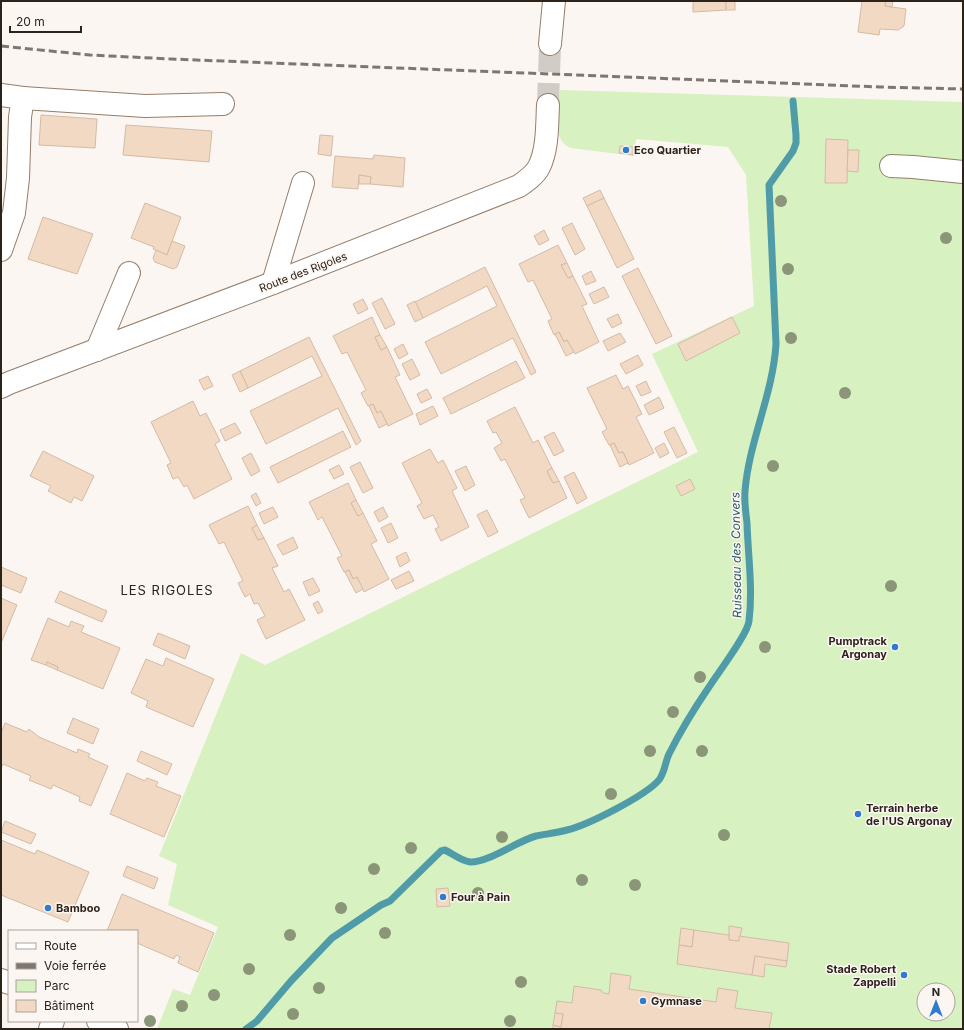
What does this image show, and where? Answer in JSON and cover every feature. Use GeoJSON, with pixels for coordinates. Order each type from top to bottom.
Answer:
{"type":"FeatureCollection","features":[{"type":"Feature","properties":{"kind":"street"},"geometry":{"type":"LineString","coordinates":[[550,44],[554,1]]}},
{"type":"Feature","properties":{"kind":"street"},"geometry":{"type":"LineString","coordinates":[[1,96],[145,106],[223,104]]}},
{"type":"Feature","properties":{"kind":"street"},"geometry":{"type":"LineString","coordinates":[[1,250],[14,213],[18,178],[20,117],[23,98]]}},
{"type":"Feature","properties":{"kind":"street","name":"Route des Rigoles"},"geometry":{"type":"LineString","coordinates":[[1,387],[273,283],[519,186],[531,177],[538,168],[543,157],[548,104]]}},
{"type":"Feature","properties":{"kind":"street"},"geometry":{"type":"LineString","coordinates":[[891,166],[963,172]]}},
{"type":"Feature","properties":{"kind":"street"},"geometry":{"type":"LineString","coordinates":[[273,283],[303,182]]}},
{"type":"Feature","properties":{"kind":"street"},"geometry":{"type":"LineString","coordinates":[[97,350],[129,273]]}},
{"type":"Feature","properties":{"kind":"street"},"geometry":{"type":"LineString","coordinates":[[100,1022],[117,1029]]}},
{"type":"Feature","properties":{"kind":"green space"},"geometry":{"type":"Polygon","coordinates":[[[560,90],[963,102],[963,1029],[157,1029],[173,989],[190,995],[218,927],[168,905],[177,864],[159,856],[241,653],[265,665],[698,452],[652,354],[754,306],[746,175],[728,147],[636,139],[634,156],[571,148],[564,144],[560,138],[557,123],[560,90]]]}},
{"type":"Feature","properties":{"kind":"building"},"geometry":{"type":"Polygon","coordinates":[[[693,1],[726,1],[726,10],[693,12],[693,1]]]}},
{"type":"Feature","properties":{"kind":"building"},"geometry":{"type":"Polygon","coordinates":[[[726,1],[735,1],[735,10],[726,10],[726,1]]]}},
{"type":"Feature","properties":{"kind":"building"},"geometry":{"type":"Polygon","coordinates":[[[862,1],[886,1],[885,6],[906,9],[904,26],[898,30],[880,29],[879,35],[858,32],[862,1]]]}},
{"type":"Feature","properties":{"kind":"building"},"geometry":{"type":"Polygon","coordinates":[[[886,1],[893,1],[892,7],[885,6],[886,1]]]}},
{"type":"Feature","properties":{"kind":"building"},"geometry":{"type":"Polygon","coordinates":[[[41,115],[97,119],[95,148],[39,145],[41,115]]]}},
{"type":"Feature","properties":{"kind":"building"},"geometry":{"type":"Polygon","coordinates":[[[126,125],[212,131],[209,162],[123,155],[126,125]]]}},
{"type":"Feature","properties":{"kind":"building"},"geometry":{"type":"Polygon","coordinates":[[[320,135],[333,136],[331,156],[318,154],[320,135]]]}},
{"type":"Feature","properties":{"kind":"building"},"geometry":{"type":"Polygon","coordinates":[[[826,139],[848,140],[847,183],[825,183],[826,139]]]}},
{"type":"Feature","properties":{"kind":"building","name":"Eco Quartier"},"geometry":{"type":"Polygon","coordinates":[[[620,146],[633,147],[633,155],[619,153],[620,146]]]}},
{"type":"Feature","properties":{"kind":"building"},"geometry":{"type":"Polygon","coordinates":[[[848,150],[859,150],[858,172],[847,171],[848,150]]]}},
{"type":"Feature","properties":{"kind":"building"},"geometry":{"type":"Polygon","coordinates":[[[374,155],[405,158],[403,187],[370,184],[371,177],[359,175],[358,189],[332,187],[335,156],[373,159],[374,155]]]}},
{"type":"Feature","properties":{"kind":"building"},"geometry":{"type":"Polygon","coordinates":[[[359,175],[371,177],[370,184],[359,184],[359,175]]]}},
{"type":"Feature","properties":{"kind":"building"},"geometry":{"type":"Polygon","coordinates":[[[600,190],[604,198],[587,206],[583,198],[600,190]]]}},
{"type":"Feature","properties":{"kind":"building"},"geometry":{"type":"Polygon","coordinates":[[[604,198],[634,259],[617,268],[587,206],[604,198]]]}},
{"type":"Feature","properties":{"kind":"building"},"geometry":{"type":"Polygon","coordinates":[[[145,203],[181,217],[167,255],[153,249],[154,247],[131,238],[145,203]]]}},
{"type":"Feature","properties":{"kind":"building"},"geometry":{"type":"Polygon","coordinates":[[[43,217],[93,234],[77,274],[28,259],[43,217]]]}},
{"type":"Feature","properties":{"kind":"building"},"geometry":{"type":"Polygon","coordinates":[[[572,223],[585,249],[575,255],[562,228],[572,223]]]}},
{"type":"Feature","properties":{"kind":"building"},"geometry":{"type":"Polygon","coordinates":[[[544,230],[549,240],[539,245],[534,236],[544,230]]]}},
{"type":"Feature","properties":{"kind":"building"},"geometry":{"type":"Polygon","coordinates":[[[172,241],[185,246],[177,267],[173,269],[155,262],[153,258],[156,250],[167,255],[172,241]]]}},
{"type":"Feature","properties":{"kind":"building"},"geometry":{"type":"Polygon","coordinates":[[[558,245],[567,263],[561,265],[568,278],[573,276],[587,304],[582,306],[599,342],[575,354],[567,340],[564,342],[559,332],[554,335],[548,321],[552,319],[533,280],[528,282],[519,264],[558,245]]]}},
{"type":"Feature","properties":{"kind":"building"},"geometry":{"type":"Polygon","coordinates":[[[567,263],[573,276],[568,278],[561,265],[567,263]]]}},
{"type":"Feature","properties":{"kind":"building"},"geometry":{"type":"Polygon","coordinates":[[[485,267],[536,372],[531,375],[513,338],[441,374],[425,342],[497,306],[487,286],[423,318],[415,302],[485,267]]]}},
{"type":"Feature","properties":{"kind":"building"},"geometry":{"type":"Polygon","coordinates":[[[638,268],[672,336],[656,344],[622,276],[638,268]]]}},
{"type":"Feature","properties":{"kind":"building"},"geometry":{"type":"Polygon","coordinates":[[[591,271],[596,281],[586,285],[582,276],[591,271]]]}},
{"type":"Feature","properties":{"kind":"building"},"geometry":{"type":"Polygon","coordinates":[[[604,287],[609,297],[594,304],[589,294],[604,287]]]}},
{"type":"Feature","properties":{"kind":"building"},"geometry":{"type":"Polygon","coordinates":[[[382,298],[395,324],[385,329],[372,303],[382,298]]]}},
{"type":"Feature","properties":{"kind":"building"},"geometry":{"type":"Polygon","coordinates":[[[363,299],[368,309],[358,314],[353,304],[363,299]]]}},
{"type":"Feature","properties":{"kind":"building"},"geometry":{"type":"Polygon","coordinates":[[[415,301],[423,318],[415,322],[407,305],[415,301]]]}},
{"type":"Feature","properties":{"kind":"building"},"geometry":{"type":"Polygon","coordinates":[[[618,314],[622,323],[612,328],[607,319],[618,314]]]}},
{"type":"Feature","properties":{"kind":"building"},"geometry":{"type":"Polygon","coordinates":[[[372,317],[380,335],[375,337],[381,350],[387,347],[400,375],[395,377],[413,414],[388,426],[381,411],[377,413],[373,404],[368,406],[361,393],[366,390],[347,352],[342,354],[333,336],[372,317]]]}},
{"type":"Feature","properties":{"kind":"building"},"geometry":{"type":"Polygon","coordinates":[[[732,317],[740,333],[686,361],[678,344],[732,317]]]}},
{"type":"Feature","properties":{"kind":"building"},"geometry":{"type":"Polygon","coordinates":[[[559,332],[564,342],[567,340],[574,352],[566,356],[555,334],[559,332]]]}},
{"type":"Feature","properties":{"kind":"building"},"geometry":{"type":"Polygon","coordinates":[[[620,333],[626,342],[608,351],[603,341],[620,333]]]}},
{"type":"Feature","properties":{"kind":"building"},"geometry":{"type":"Polygon","coordinates":[[[380,335],[387,347],[381,350],[375,337],[380,335]]]}},
{"type":"Feature","properties":{"kind":"building"},"geometry":{"type":"Polygon","coordinates":[[[309,337],[361,441],[356,445],[338,408],[266,444],[250,411],[322,376],[312,356],[248,388],[240,371],[309,337]]]}},
{"type":"Feature","properties":{"kind":"building"},"geometry":{"type":"Polygon","coordinates":[[[403,344],[408,354],[399,359],[394,349],[403,344]]]}},
{"type":"Feature","properties":{"kind":"building"},"geometry":{"type":"Polygon","coordinates":[[[638,355],[643,365],[626,374],[620,364],[638,355]]]}},
{"type":"Feature","properties":{"kind":"building"},"geometry":{"type":"Polygon","coordinates":[[[412,359],[420,375],[410,380],[402,364],[412,359]]]}},
{"type":"Feature","properties":{"kind":"building"},"geometry":{"type":"Polygon","coordinates":[[[516,361],[525,378],[451,414],[443,398],[516,361]]]}},
{"type":"Feature","properties":{"kind":"building"},"geometry":{"type":"Polygon","coordinates":[[[240,371],[248,388],[240,392],[232,375],[240,371]]]}},
{"type":"Feature","properties":{"kind":"building"},"geometry":{"type":"Polygon","coordinates":[[[616,375],[623,389],[628,386],[642,414],[636,417],[654,453],[629,465],[623,452],[619,453],[614,443],[609,445],[602,432],[607,429],[587,388],[616,375]]]}},
{"type":"Feature","properties":{"kind":"building"},"geometry":{"type":"Polygon","coordinates":[[[208,376],[213,386],[204,390],[199,380],[208,376]]]}},
{"type":"Feature","properties":{"kind":"building"},"geometry":{"type":"Polygon","coordinates":[[[646,381],[651,392],[641,396],[636,386],[646,381]]]}},
{"type":"Feature","properties":{"kind":"building"},"geometry":{"type":"Polygon","coordinates":[[[427,389],[432,398],[421,403],[417,394],[427,389]]]}},
{"type":"Feature","properties":{"kind":"building"},"geometry":{"type":"Polygon","coordinates":[[[659,397],[664,408],[649,415],[644,405],[659,397]]]}},
{"type":"Feature","properties":{"kind":"building"},"geometry":{"type":"Polygon","coordinates":[[[193,401],[200,416],[206,413],[220,441],[215,444],[232,479],[194,499],[187,485],[184,487],[178,477],[173,479],[167,465],[171,463],[151,422],[193,401]]]}},
{"type":"Feature","properties":{"kind":"building"},"geometry":{"type":"Polygon","coordinates":[[[373,404],[377,413],[381,411],[387,424],[379,428],[369,406],[373,404]]]}},
{"type":"Feature","properties":{"kind":"building"},"geometry":{"type":"Polygon","coordinates":[[[433,406],[438,416],[420,425],[416,414],[433,406]]]}},
{"type":"Feature","properties":{"kind":"building"},"geometry":{"type":"Polygon","coordinates":[[[515,407],[533,443],[538,440],[552,468],[547,471],[553,483],[559,481],[567,498],[529,518],[520,500],[525,498],[505,459],[501,461],[494,448],[502,443],[496,432],[493,433],[487,421],[515,407]]]}},
{"type":"Feature","properties":{"kind":"building"},"geometry":{"type":"Polygon","coordinates":[[[235,423],[241,433],[225,441],[220,430],[235,423]]]}},
{"type":"Feature","properties":{"kind":"building"},"geometry":{"type":"Polygon","coordinates":[[[674,427],[687,453],[677,458],[664,432],[674,427]]]}},
{"type":"Feature","properties":{"kind":"building"},"geometry":{"type":"Polygon","coordinates":[[[343,431],[351,447],[278,483],[270,467],[343,431]]]}},
{"type":"Feature","properties":{"kind":"building"},"geometry":{"type":"Polygon","coordinates":[[[554,432],[564,451],[554,456],[544,437],[554,432]]]}},
{"type":"Feature","properties":{"kind":"building"},"geometry":{"type":"Polygon","coordinates":[[[614,443],[619,453],[623,452],[628,463],[620,467],[610,445],[614,443]]]}},
{"type":"Feature","properties":{"kind":"building"},"geometry":{"type":"Polygon","coordinates":[[[664,443],[669,453],[660,458],[655,448],[664,443]]]}},
{"type":"Feature","properties":{"kind":"building"},"geometry":{"type":"Polygon","coordinates":[[[430,449],[438,463],[443,460],[457,488],[452,491],[469,527],[441,541],[435,529],[439,527],[433,515],[424,519],[417,506],[422,503],[402,463],[430,449]]]}},
{"type":"Feature","properties":{"kind":"building"},"geometry":{"type":"Polygon","coordinates":[[[43,451],[94,476],[82,501],[74,497],[71,503],[48,491],[51,486],[30,476],[43,451]]]}},
{"type":"Feature","properties":{"kind":"building"},"geometry":{"type":"Polygon","coordinates":[[[251,453],[260,471],[251,476],[242,458],[251,453]]]}},
{"type":"Feature","properties":{"kind":"building"},"geometry":{"type":"Polygon","coordinates":[[[360,462],[373,488],[363,493],[350,467],[360,462]]]}},
{"type":"Feature","properties":{"kind":"building"},"geometry":{"type":"Polygon","coordinates":[[[339,465],[344,474],[334,479],[329,470],[339,465]]]}},
{"type":"Feature","properties":{"kind":"building"},"geometry":{"type":"Polygon","coordinates":[[[466,466],[475,485],[465,491],[455,471],[466,466]]]}},
{"type":"Feature","properties":{"kind":"building"},"geometry":{"type":"Polygon","coordinates":[[[552,468],[559,481],[553,483],[547,471],[552,468]]]}},
{"type":"Feature","properties":{"kind":"building"},"geometry":{"type":"Polygon","coordinates":[[[574,472],[587,498],[577,504],[564,477],[574,472]]]}},
{"type":"Feature","properties":{"kind":"building"},"geometry":{"type":"Polygon","coordinates":[[[690,479],[695,489],[681,496],[676,486],[690,479]]]}},
{"type":"Feature","properties":{"kind":"building"},"geometry":{"type":"Polygon","coordinates":[[[348,483],[356,500],[351,503],[358,516],[363,513],[377,541],[371,544],[389,579],[364,592],[357,577],[353,579],[349,570],[344,572],[337,558],[342,556],[322,517],[318,520],[309,502],[348,483]]]}},
{"type":"Feature","properties":{"kind":"building"},"geometry":{"type":"Polygon","coordinates":[[[256,493],[261,503],[256,506],[251,496],[256,493]]]}},
{"type":"Feature","properties":{"kind":"building"},"geometry":{"type":"Polygon","coordinates":[[[356,500],[363,513],[358,516],[351,503],[356,500]]]}},
{"type":"Feature","properties":{"kind":"building"},"geometry":{"type":"Polygon","coordinates":[[[248,506],[257,525],[252,528],[258,540],[264,538],[278,566],[272,568],[284,592],[289,589],[305,620],[266,639],[257,620],[265,616],[258,603],[254,604],[250,594],[245,597],[238,583],[243,581],[224,542],[219,544],[209,525],[248,506]]]}},
{"type":"Feature","properties":{"kind":"building"},"geometry":{"type":"Polygon","coordinates":[[[273,507],[278,517],[264,524],[259,513],[273,507]]]}},
{"type":"Feature","properties":{"kind":"building"},"geometry":{"type":"Polygon","coordinates":[[[383,507],[388,517],[379,522],[374,512],[383,507]]]}},
{"type":"Feature","properties":{"kind":"building"},"geometry":{"type":"Polygon","coordinates":[[[487,510],[498,532],[488,537],[477,515],[487,510]]]}},
{"type":"Feature","properties":{"kind":"building"},"geometry":{"type":"Polygon","coordinates":[[[391,523],[398,538],[388,543],[381,528],[391,523]]]}},
{"type":"Feature","properties":{"kind":"building"},"geometry":{"type":"Polygon","coordinates":[[[257,525],[264,538],[258,540],[252,528],[257,525]]]}},
{"type":"Feature","properties":{"kind":"building"},"geometry":{"type":"Polygon","coordinates":[[[293,537],[298,548],[283,555],[277,545],[293,537]]]}},
{"type":"Feature","properties":{"kind":"building"},"geometry":{"type":"Polygon","coordinates":[[[406,552],[410,561],[400,567],[396,557],[406,552]]]}},
{"type":"Feature","properties":{"kind":"building"},"geometry":{"type":"Polygon","coordinates":[[[1,567],[27,578],[21,593],[1,585],[1,567]]]}},
{"type":"Feature","properties":{"kind":"building"},"geometry":{"type":"Polygon","coordinates":[[[349,570],[353,579],[357,577],[363,589],[356,593],[345,572],[349,570]]]}},
{"type":"Feature","properties":{"kind":"building"},"geometry":{"type":"Polygon","coordinates":[[[409,571],[414,581],[396,589],[391,580],[409,571]]]}},
{"type":"Feature","properties":{"kind":"building"},"geometry":{"type":"Polygon","coordinates":[[[313,578],[320,591],[309,596],[303,582],[313,578]]]}},
{"type":"Feature","properties":{"kind":"building"},"geometry":{"type":"Polygon","coordinates":[[[60,591],[107,611],[102,622],[55,602],[60,591]]]}},
{"type":"Feature","properties":{"kind":"building"},"geometry":{"type":"Polygon","coordinates":[[[1,598],[17,605],[1,643],[1,598]]]}},
{"type":"Feature","properties":{"kind":"building"},"geometry":{"type":"Polygon","coordinates":[[[318,601],[323,611],[318,614],[313,604],[318,601]]]}},
{"type":"Feature","properties":{"kind":"building"},"geometry":{"type":"Polygon","coordinates":[[[48,618],[69,627],[71,621],[84,626],[81,632],[120,648],[103,689],[57,670],[58,667],[47,662],[46,665],[31,660],[48,618]]]}},
{"type":"Feature","properties":{"kind":"building"},"geometry":{"type":"Polygon","coordinates":[[[158,633],[190,646],[185,659],[153,645],[158,633]]]}},
{"type":"Feature","properties":{"kind":"building"},"geometry":{"type":"Polygon","coordinates":[[[166,658],[214,679],[193,727],[146,707],[148,701],[131,693],[146,659],[163,666],[166,658]]]}},
{"type":"Feature","properties":{"kind":"building"},"geometry":{"type":"Polygon","coordinates":[[[47,662],[58,667],[57,670],[46,665],[47,662]]]}},
{"type":"Feature","properties":{"kind":"building"},"geometry":{"type":"Polygon","coordinates":[[[73,718],[99,729],[93,744],[67,733],[73,718]]]}},
{"type":"Feature","properties":{"kind":"building"},"geometry":{"type":"Polygon","coordinates":[[[5,723],[27,732],[29,729],[39,737],[77,753],[78,749],[90,754],[88,757],[108,766],[91,806],[79,801],[80,797],[53,785],[51,789],[29,780],[31,776],[3,764],[1,768],[1,733],[5,723]]]}},
{"type":"Feature","properties":{"kind":"building"},"geometry":{"type":"Polygon","coordinates":[[[141,751],[172,764],[167,775],[137,761],[141,751]]]}},
{"type":"Feature","properties":{"kind":"building"},"geometry":{"type":"Polygon","coordinates":[[[127,773],[145,781],[147,778],[158,782],[156,786],[181,796],[164,837],[110,814],[127,773]]]}},
{"type":"Feature","properties":{"kind":"building"},"geometry":{"type":"Polygon","coordinates":[[[5,821],[36,834],[31,844],[1,832],[5,821]]]}},
{"type":"Feature","properties":{"kind":"building"},"geometry":{"type":"Polygon","coordinates":[[[1,840],[35,854],[37,850],[89,872],[68,922],[1,895],[1,840]]]}},
{"type":"Feature","properties":{"kind":"building"},"geometry":{"type":"Polygon","coordinates":[[[127,866],[158,878],[154,889],[123,876],[127,866]]]}},
{"type":"Feature","properties":{"kind":"building","name":"Four à Pain"},"geometry":{"type":"Polygon","coordinates":[[[448,888],[450,906],[437,907],[436,889],[448,888]]]}},
{"type":"Feature","properties":{"kind":"building"},"geometry":{"type":"Polygon","coordinates":[[[122,894],[214,933],[198,972],[178,963],[180,957],[176,955],[174,959],[138,943],[138,930],[107,930],[122,894]]]}},
{"type":"Feature","properties":{"kind":"building"},"geometry":{"type":"Polygon","coordinates":[[[729,926],[742,928],[739,941],[729,940],[729,926]]]}},
{"type":"Feature","properties":{"kind":"building"},"geometry":{"type":"Polygon","coordinates":[[[681,928],[694,930],[692,947],[679,945],[681,928]]]}},
{"type":"Feature","properties":{"kind":"building"},"geometry":{"type":"Polygon","coordinates":[[[694,930],[729,935],[729,940],[739,941],[739,936],[789,943],[787,961],[755,956],[752,975],[677,964],[679,945],[692,947],[694,930]]]}},
{"type":"Feature","properties":{"kind":"building"},"geometry":{"type":"Polygon","coordinates":[[[755,956],[787,961],[786,967],[765,964],[764,977],[752,975],[755,956]]]}},
{"type":"Feature","properties":{"kind":"building","name":"Gymnase"},"geometry":{"type":"Polygon","coordinates":[[[611,973],[631,976],[629,989],[716,1002],[718,988],[738,991],[735,1008],[772,1013],[769,1029],[553,1029],[553,1025],[561,1027],[563,1014],[555,1013],[557,1001],[572,1003],[574,986],[601,990],[603,993],[609,994],[611,973]]]}},
{"type":"Feature","properties":{"kind":"building"},"geometry":{"type":"Polygon","coordinates":[[[555,1013],[563,1014],[561,1027],[553,1025],[555,1013]]]}},
{"type":"Feature","properties":{"kind":"waterway","name":"Ruisseau des Convers"},"geometry":{"type":"LineString","coordinates":[[246,1029],[257,1021],[291,981],[332,938],[381,905],[390,901],[441,851],[445,850],[460,859],[470,862],[494,856],[536,836],[567,830],[602,816],[642,794],[652,787],[661,777],[678,736],[698,703],[738,644],[749,621],[750,584],[745,491],[747,472],[766,399],[774,363],[776,344],[769,185],[793,151],[796,143],[793,101]]}},
{"type":"Feature","properties":{"kind":"tunnel"},"geometry":{"type":"LineString","coordinates":[[548,105],[550,44]]}},
{"type":"Feature","properties":{"kind":"railway"},"geometry":{"type":"LineString","coordinates":[[1,46],[90,55],[171,59],[963,89]]}},
{"type":"Feature","properties":{"kind":"place","name":"Eco Quartier"},"geometry":{"type":"Point","coordinates":[626,150]}},
{"type":"Feature","properties":{"kind":"place","name":"Pumptrack Argonay"},"geometry":{"type":"Point","coordinates":[895,647]}},
{"type":"Feature","properties":{"kind":"place","name":"Terrain herbe de l'US Argonay"},"geometry":{"type":"Point","coordinates":[858,814]}},
{"type":"Feature","properties":{"kind":"place","name":"Four à Pain"},"geometry":{"type":"Point","coordinates":[443,897]}},
{"type":"Feature","properties":{"kind":"place","name":"Bamboo"},"geometry":{"type":"Point","coordinates":[48,908]}},
{"type":"Feature","properties":{"kind":"place","name":"Stade Robert Zappelli"},"geometry":{"type":"Point","coordinates":[904,975]}},
{"type":"Feature","properties":{"kind":"place","name":"Gymnase"},"geometry":{"type":"Point","coordinates":[643,1001]}},
{"type":"Feature","properties":{"kind":"district","name":"LES RIGOLES"},"geometry":{"type":"Point","coordinates":[167,590]}}]}
